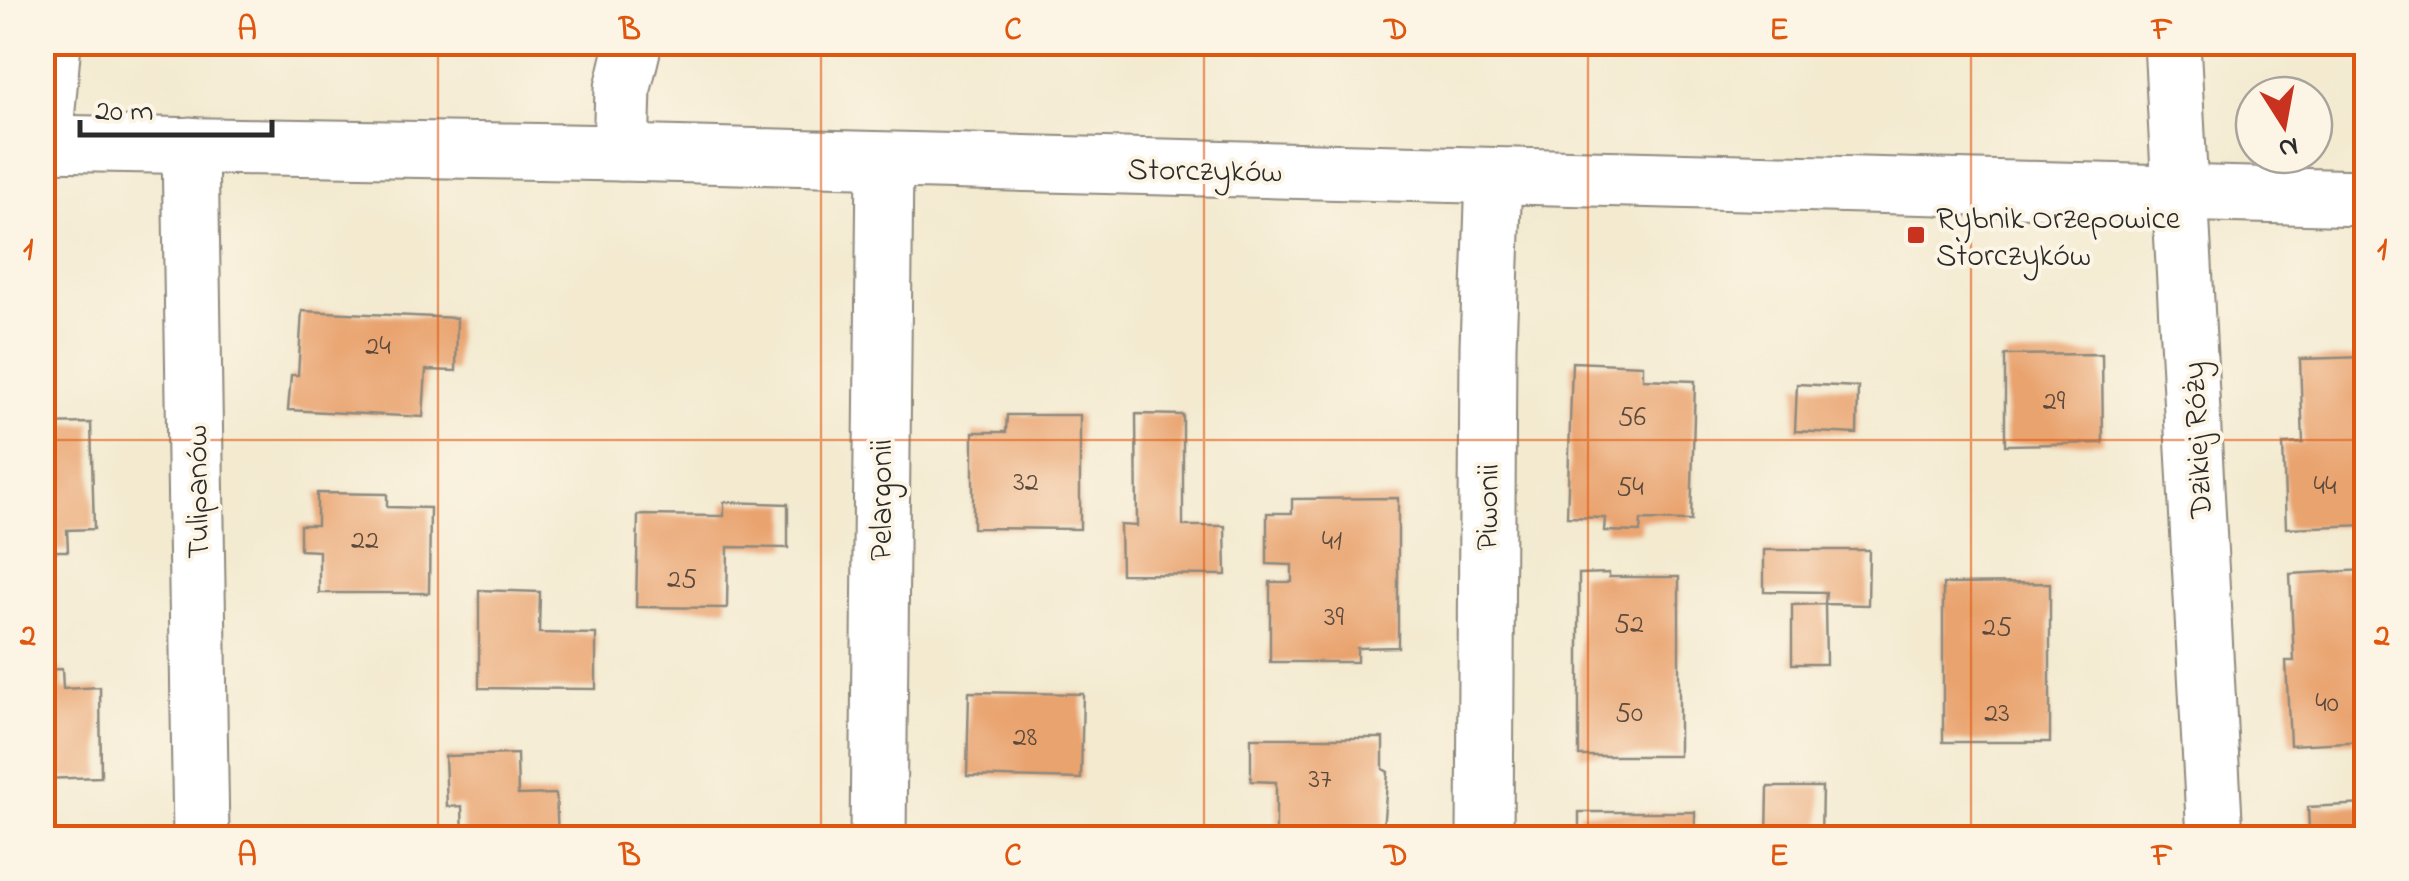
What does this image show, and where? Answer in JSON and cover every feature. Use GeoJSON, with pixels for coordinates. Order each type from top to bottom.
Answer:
{"type":"FeatureCollection","features":[{"type":"Feature","properties":{"kind":"street"},"geometry":{"type":"LineString","coordinates":[[43,143],[53,42]]}},
{"type":"Feature","properties":{"kind":"street"},"geometry":{"type":"LineString","coordinates":[[622,154],[623,88],[634,42]]}},
{"type":"Feature","properties":{"kind":"street","name":"Dzikiej Róży"},"geometry":{"type":"LineString","coordinates":[[2172,42],[2215,838]]}},
{"type":"Feature","properties":{"kind":"street","name":"Storczyków"},"geometry":{"type":"LineString","coordinates":[[43,143],[2366,198]]}},
{"type":"Feature","properties":{"kind":"street","name":"Tulipanów"},"geometry":{"type":"LineString","coordinates":[[190,145],[201,838]]}},
{"type":"Feature","properties":{"kind":"street","name":"Pelargonii"},"geometry":{"type":"LineString","coordinates":[[878,838],[885,162]]}},
{"type":"Feature","properties":{"kind":"street","name":"Piwonii"},"geometry":{"type":"LineString","coordinates":[[1485,838],[1488,346],[1494,176]]}},
{"type":"Feature","properties":{"kind":"building"},"geometry":{"type":"Polygon","coordinates":[[[302,311],[457,318],[456,371],[426,370],[423,417],[288,410],[291,375],[298,375],[302,311]]]}},
{"type":"Feature","properties":{"kind":"building"},"geometry":{"type":"Polygon","coordinates":[[[2102,354],[2103,443],[2005,445],[2005,355],[2102,354]]]}},
{"type":"Feature","properties":{"kind":"building"},"geometry":{"type":"Polygon","coordinates":[[[2366,357],[2366,525],[2286,528],[2283,444],[2303,443],[2300,359],[2366,357]]]}},
{"type":"Feature","properties":{"kind":"building"},"geometry":{"type":"Polygon","coordinates":[[[1572,362],[1643,365],[1643,379],[1695,381],[1691,521],[1641,520],[1640,532],[1604,531],[1605,518],[1567,517],[1572,362]]]}},
{"type":"Feature","properties":{"kind":"building"},"geometry":{"type":"Polygon","coordinates":[[[1797,384],[1858,387],[1857,434],[1795,431],[1797,384]]]}},
{"type":"Feature","properties":{"kind":"building"},"geometry":{"type":"Polygon","coordinates":[[[1136,414],[1183,415],[1183,526],[1225,526],[1226,575],[1121,574],[1120,525],[1137,526],[1136,414]]]}},
{"type":"Feature","properties":{"kind":"building"},"geometry":{"type":"Polygon","coordinates":[[[1007,415],[1080,415],[1080,529],[973,528],[973,432],[1006,432],[1007,415]]]}},
{"type":"Feature","properties":{"kind":"building"},"geometry":{"type":"Polygon","coordinates":[[[91,423],[94,529],[67,530],[68,551],[42,551],[42,424],[91,423]]]}},
{"type":"Feature","properties":{"kind":"building"},"geometry":{"type":"Polygon","coordinates":[[[317,493],[387,494],[387,507],[430,508],[429,593],[319,593],[319,551],[300,550],[300,525],[317,525],[317,493]]]}},
{"type":"Feature","properties":{"kind":"building"},"geometry":{"type":"Polygon","coordinates":[[[1398,498],[1398,647],[1357,648],[1357,662],[1270,662],[1270,582],[1292,582],[1292,565],[1267,564],[1267,513],[1292,513],[1292,499],[1398,498]]]}},
{"type":"Feature","properties":{"kind":"building"},"geometry":{"type":"Polygon","coordinates":[[[724,502],[788,504],[788,548],[728,547],[727,608],[636,607],[638,515],[724,516],[724,502]]]}},
{"type":"Feature","properties":{"kind":"building"},"geometry":{"type":"Polygon","coordinates":[[[1764,550],[1869,550],[1868,605],[1825,604],[1826,592],[1764,591],[1764,550]]]}},
{"type":"Feature","properties":{"kind":"building"},"geometry":{"type":"Polygon","coordinates":[[[2366,570],[2366,741],[2290,745],[2286,661],[2294,661],[2290,574],[2366,570]]]}},
{"type":"Feature","properties":{"kind":"building"},"geometry":{"type":"Polygon","coordinates":[[[1609,573],[1609,577],[1679,577],[1679,756],[1579,756],[1579,574],[1609,573]]]}},
{"type":"Feature","properties":{"kind":"building"},"geometry":{"type":"Polygon","coordinates":[[[2050,583],[2050,742],[1943,742],[1943,584],[2050,583]]]}},
{"type":"Feature","properties":{"kind":"building"},"geometry":{"type":"Polygon","coordinates":[[[479,590],[540,592],[539,633],[596,634],[596,689],[479,688],[479,590]]]}},
{"type":"Feature","properties":{"kind":"building"},"geometry":{"type":"Polygon","coordinates":[[[1825,604],[1826,664],[1792,664],[1792,605],[1825,604]]]}},
{"type":"Feature","properties":{"kind":"building"},"geometry":{"type":"Polygon","coordinates":[[[62,669],[63,689],[100,687],[101,777],[42,779],[42,670],[62,669]]]}},
{"type":"Feature","properties":{"kind":"building"},"geometry":{"type":"Polygon","coordinates":[[[969,692],[1083,694],[1081,779],[967,776],[969,692]]]}},
{"type":"Feature","properties":{"kind":"building"},"geometry":{"type":"Polygon","coordinates":[[[1251,738],[1383,738],[1383,769],[1388,772],[1383,829],[1388,830],[1387,838],[1276,838],[1276,782],[1251,781],[1251,738]]]}},
{"type":"Feature","properties":{"kind":"building"},"geometry":{"type":"Polygon","coordinates":[[[517,754],[518,795],[556,794],[558,838],[463,838],[462,806],[447,807],[445,756],[517,754]]]}},
{"type":"Feature","properties":{"kind":"building"},"geometry":{"type":"Polygon","coordinates":[[[1768,787],[1822,787],[1821,838],[1767,838],[1768,787]]]}},
{"type":"Feature","properties":{"kind":"building"},"geometry":{"type":"Polygon","coordinates":[[[2366,804],[2366,838],[2297,838],[2297,831],[2309,831],[2308,807],[2366,804]]]}},
{"type":"Feature","properties":{"kind":"building"},"geometry":{"type":"Polygon","coordinates":[[[1579,812],[1695,812],[1695,838],[1579,838],[1579,812]]]}},
{"type":"Feature","properties":{"kind":"place","name":"Rybnik Orzepowice Storczyków"},"geometry":{"type":"Point","coordinates":[1916,235]}}]}
